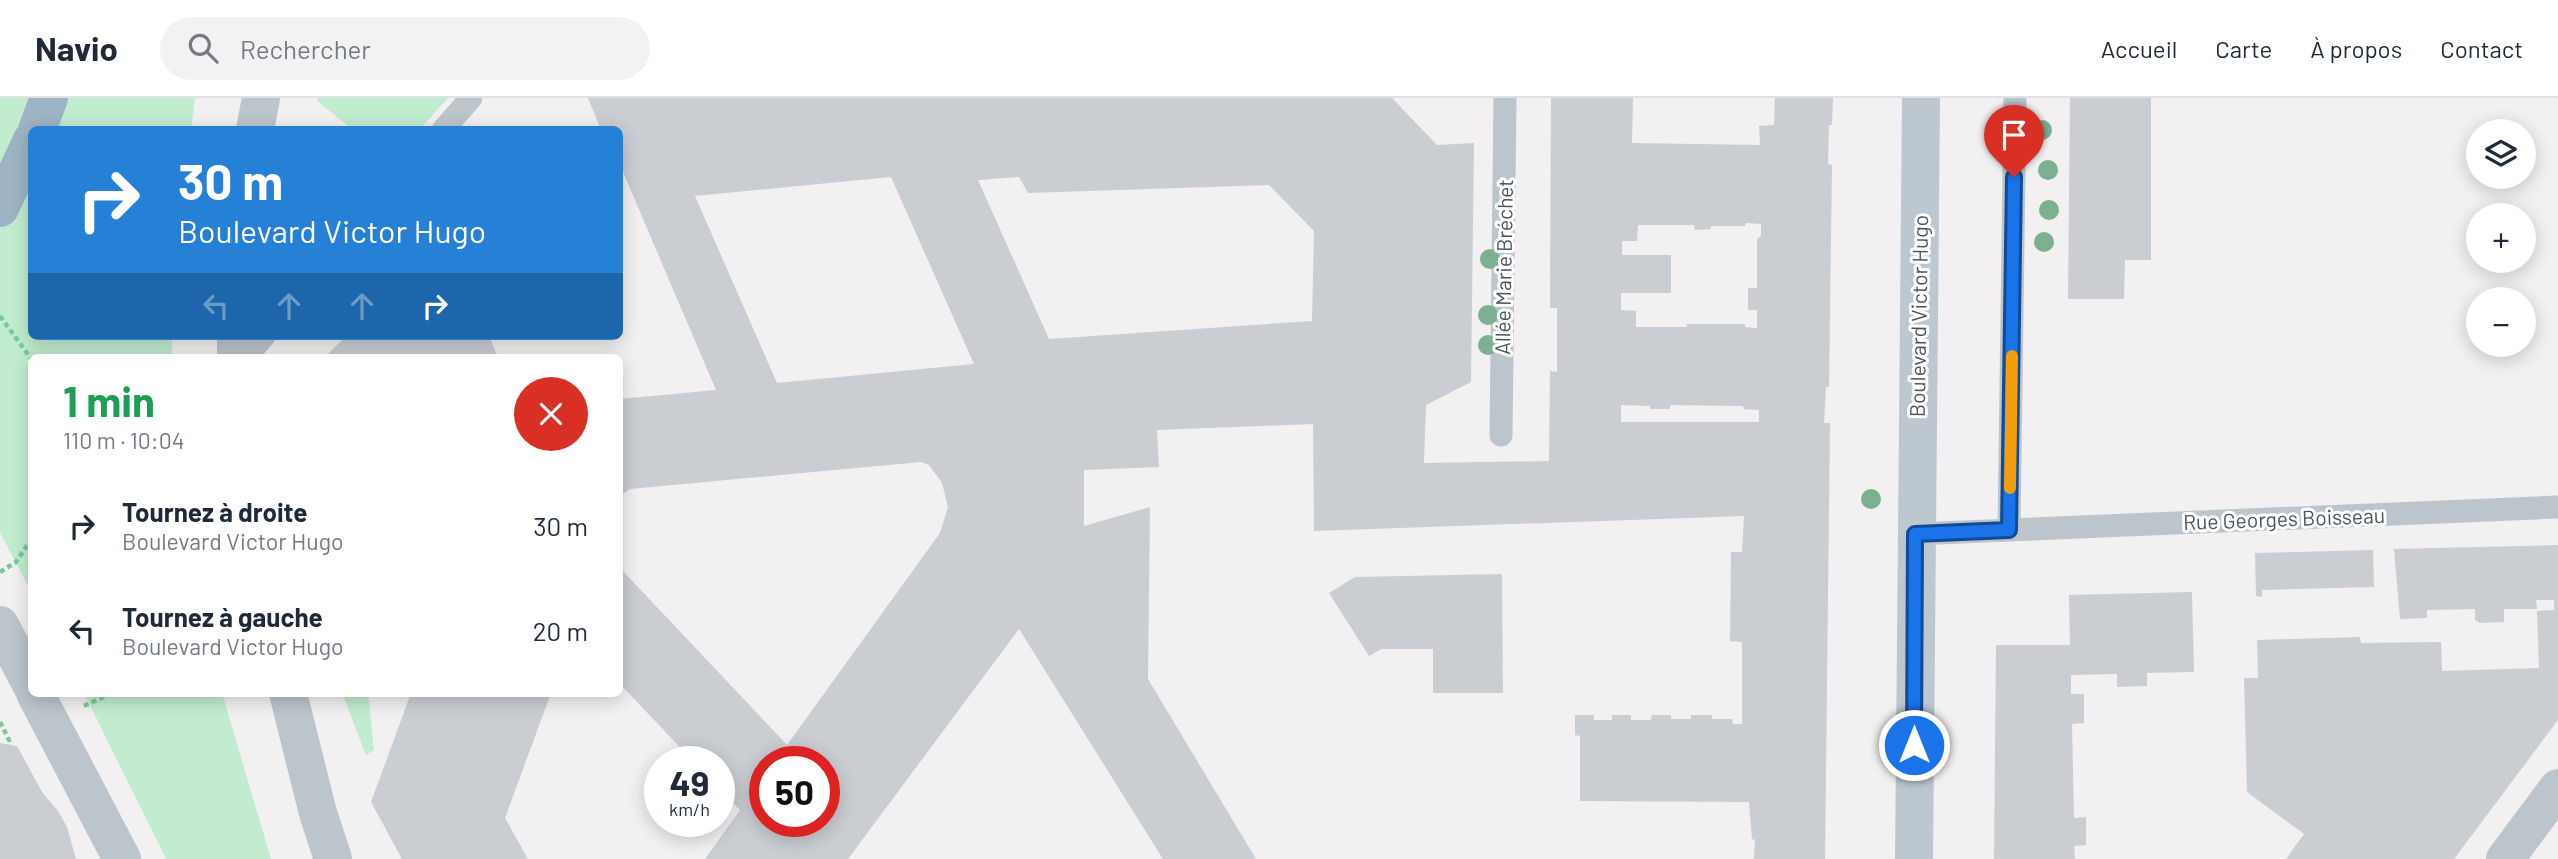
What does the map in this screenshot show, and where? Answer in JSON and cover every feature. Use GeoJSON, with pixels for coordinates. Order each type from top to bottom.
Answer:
{"type":"FeatureCollection","features":[{"type":"Feature","properties":{"kind":"highway"},"geometry":{"type":"LineString","coordinates":[[38,126],[49,98]]}},
{"type":"Feature","properties":{"kind":"highway"},"geometry":{"type":"LineString","coordinates":[[0,208],[28,148]]}},
{"type":"Feature","properties":{"kind":"main road","name":"Boulevard Victor Hugo"},"geometry":{"type":"LineString","coordinates":[[1914,859],[1921,98]]}},
{"type":"Feature","properties":{"kind":"street"},"geometry":{"type":"LineString","coordinates":[[255,126],[261,98]]}},
{"type":"Feature","properties":{"kind":"street"},"geometry":{"type":"LineString","coordinates":[[3,638],[28,679]]}},
{"type":"Feature","properties":{"kind":"street"},"geometry":{"type":"LineString","coordinates":[[37,697],[122,859]]}},
{"type":"Feature","properties":{"kind":"street"},"geometry":{"type":"LineString","coordinates":[[289,697],[298,740],[333,859]]}},
{"type":"Feature","properties":{"kind":"street"},"geometry":{"type":"LineString","coordinates":[[2505,859],[2558,788]]}},
{"type":"Feature","properties":{"kind":"lane"},"geometry":{"type":"LineString","coordinates":[[446,126],[471,98]]}},
{"type":"Feature","properties":{"kind":"lane","name":"Allée Marie Bréchet"},"geometry":{"type":"LineString","coordinates":[[1501,435],[1505,98]]}},
{"type":"Feature","properties":{"kind":"lane"},"geometry":{"type":"LineString","coordinates":[[1915,534],[2009,530],[2015,98]]}},
{"type":"Feature","properties":{"kind":"lane"},"geometry":{"type":"LineString","coordinates":[[249,354],[261,340]]}},
{"type":"Feature","properties":{"kind":"lane","name":"Rue Georges Boisseau"},"geometry":{"type":"LineString","coordinates":[[2009,530],[2558,507]]}},
{"type":"Feature","properties":{"kind":"path"},"geometry":{"type":"LineString","coordinates":[[0,316],[28,354]]}},
{"type":"Feature","properties":{"kind":"path"},"geometry":{"type":"LineString","coordinates":[[0,572],[16,562],[28,544]]}},
{"type":"Feature","properties":{"kind":"path"},"geometry":{"type":"LineString","coordinates":[[89,704],[104,697]]}},
{"type":"Feature","properties":{"kind":"green space"},"geometry":{"type":"Polygon","coordinates":[[[0,98],[195,98],[191,126],[28,126],[28,340],[172,340],[172,354],[28,354],[28,585],[0,533],[0,98]]]}},
{"type":"Feature","properties":{"kind":"green space"},"geometry":{"type":"Polygon","coordinates":[[[318,98],[448,98],[423,126],[348,126],[317,101],[318,98]]]}},
{"type":"Feature","properties":{"kind":"green space"},"geometry":{"type":"Polygon","coordinates":[[[86,697],[223,697],[271,859],[166,859],[86,697]]]}},
{"type":"Feature","properties":{"kind":"green space"},"geometry":{"type":"Polygon","coordinates":[[[344,697],[368,697],[374,750],[366,755],[344,697]]]}},
{"type":"Feature","properties":{"kind":"building"},"geometry":{"type":"Polygon","coordinates":[[[588,98],[1392,98],[1437,145],[1474,143],[1471,382],[1426,405],[1424,463],[1549,461],[1550,371],[1557,372],[1557,308],[1550,308],[1551,98],[1633,98],[1632,143],[1760,145],[1759,126],[1774,125],[1775,98],[1833,98],[1828,164],[1832,165],[1829,387],[1826,387],[1824,423],[1830,423],[1825,859],[1754,859],[1755,840],[1752,839],[1749,802],[1580,801],[1580,736],[1575,735],[1575,715],[1594,715],[1594,720],[1612,720],[1612,715],[1631,715],[1631,720],[1651,720],[1652,715],[1691,719],[1691,715],[1712,715],[1712,719],[1732,719],[1733,724],[1742,724],[1742,642],[1730,641],[1731,552],[1742,552],[1744,516],[1314,531],[1313,424],[1157,430],[1159,467],[1084,470],[1084,526],[1150,507],[1148,679],[1256,859],[1163,859],[1019,629],[848,859],[705,859],[721,837],[735,837],[735,817],[740,810],[735,805],[735,746],[679,746],[623,687],[623,571],[787,745],[940,533],[948,507],[942,483],[929,465],[921,462],[630,489],[623,494],[623,399],[716,390],[623,172],[623,126],[599,126],[588,98]],[[891,177],[695,196],[777,383],[974,364],[891,177]],[[1019,177],[978,180],[1049,339],[1312,321],[1314,231],[1269,185],[1028,193],[1019,177]],[[1761,224],[1711,226],[1711,229],[1695,230],[1694,225],[1638,225],[1637,241],[1622,241],[1622,255],[1671,255],[1671,293],[1621,293],[1621,310],[1636,311],[1636,327],[1745,324],[1745,327],[1757,328],[1757,310],[1748,310],[1748,288],[1757,288],[1757,239],[1761,236],[1761,224]],[[1621,405],[1621,422],[1759,422],[1759,410],[1744,409],[1743,406],[1670,405],[1670,409],[1650,409],[1650,406],[1621,405]]]}},
{"type":"Feature","properties":{"kind":"building"},"geometry":{"type":"Polygon","coordinates":[[[2070,98],[2151,98],[2151,260],[2125,260],[2124,299],[2068,299],[2070,98]]]}},
{"type":"Feature","properties":{"kind":"building"},"geometry":{"type":"Polygon","coordinates":[[[342,340],[491,340],[497,354],[328,354],[342,340]]]}},
{"type":"Feature","properties":{"kind":"building"},"geometry":{"type":"Polygon","coordinates":[[[2558,545],[2558,720],[2454,859],[2286,859],[2304,834],[2247,792],[2244,678],[2258,678],[2257,640],[2360,637],[2361,643],[2441,642],[2442,671],[2539,668],[2537,611],[2554,610],[2554,600],[2536,600],[2537,609],[2504,609],[2504,622],[2480,623],[2475,620],[2475,609],[2427,610],[2427,618],[2400,619],[2394,549],[2558,545]]]}},
{"type":"Feature","properties":{"kind":"building"},"geometry":{"type":"Polygon","coordinates":[[[2373,550],[2374,587],[2262,590],[2262,597],[2256,596],[2255,553],[2373,550]]]}},
{"type":"Feature","properties":{"kind":"building"},"geometry":{"type":"Polygon","coordinates":[[[1502,574],[1503,693],[1433,693],[1433,649],[1381,649],[1369,656],[1329,593],[1355,577],[1502,574]]]}},
{"type":"Feature","properties":{"kind":"building"},"geometry":{"type":"Polygon","coordinates":[[[2192,592],[2194,672],[2147,673],[2147,686],[2117,687],[2117,674],[2071,675],[2071,694],[2084,694],[2084,723],[2072,724],[2074,818],[2086,817],[2086,845],[2074,846],[2075,859],[1994,859],[1996,645],[2070,645],[2069,595],[2192,592]]]}},
{"type":"Feature","properties":{"kind":"building"},"geometry":{"type":"Polygon","coordinates":[[[410,697],[550,697],[505,818],[528,859],[402,859],[371,802],[410,697]]]}},
{"type":"Feature","properties":{"kind":"building"},"geometry":{"type":"Polygon","coordinates":[[[0,743],[17,746],[42,792],[67,827],[76,859],[0,859],[0,743]]]}},
{"type":"Feature","properties":{"kind":"slow traffic"},"geometry":{"type":"LineString","coordinates":[[2010,488],[2012,356]]}},
{"type":"Feature","properties":{"kind":"route"},"geometry":{"type":"LineString","coordinates":[[1914,745],[1915,534],[2009,530],[2014,177]]}}]}
